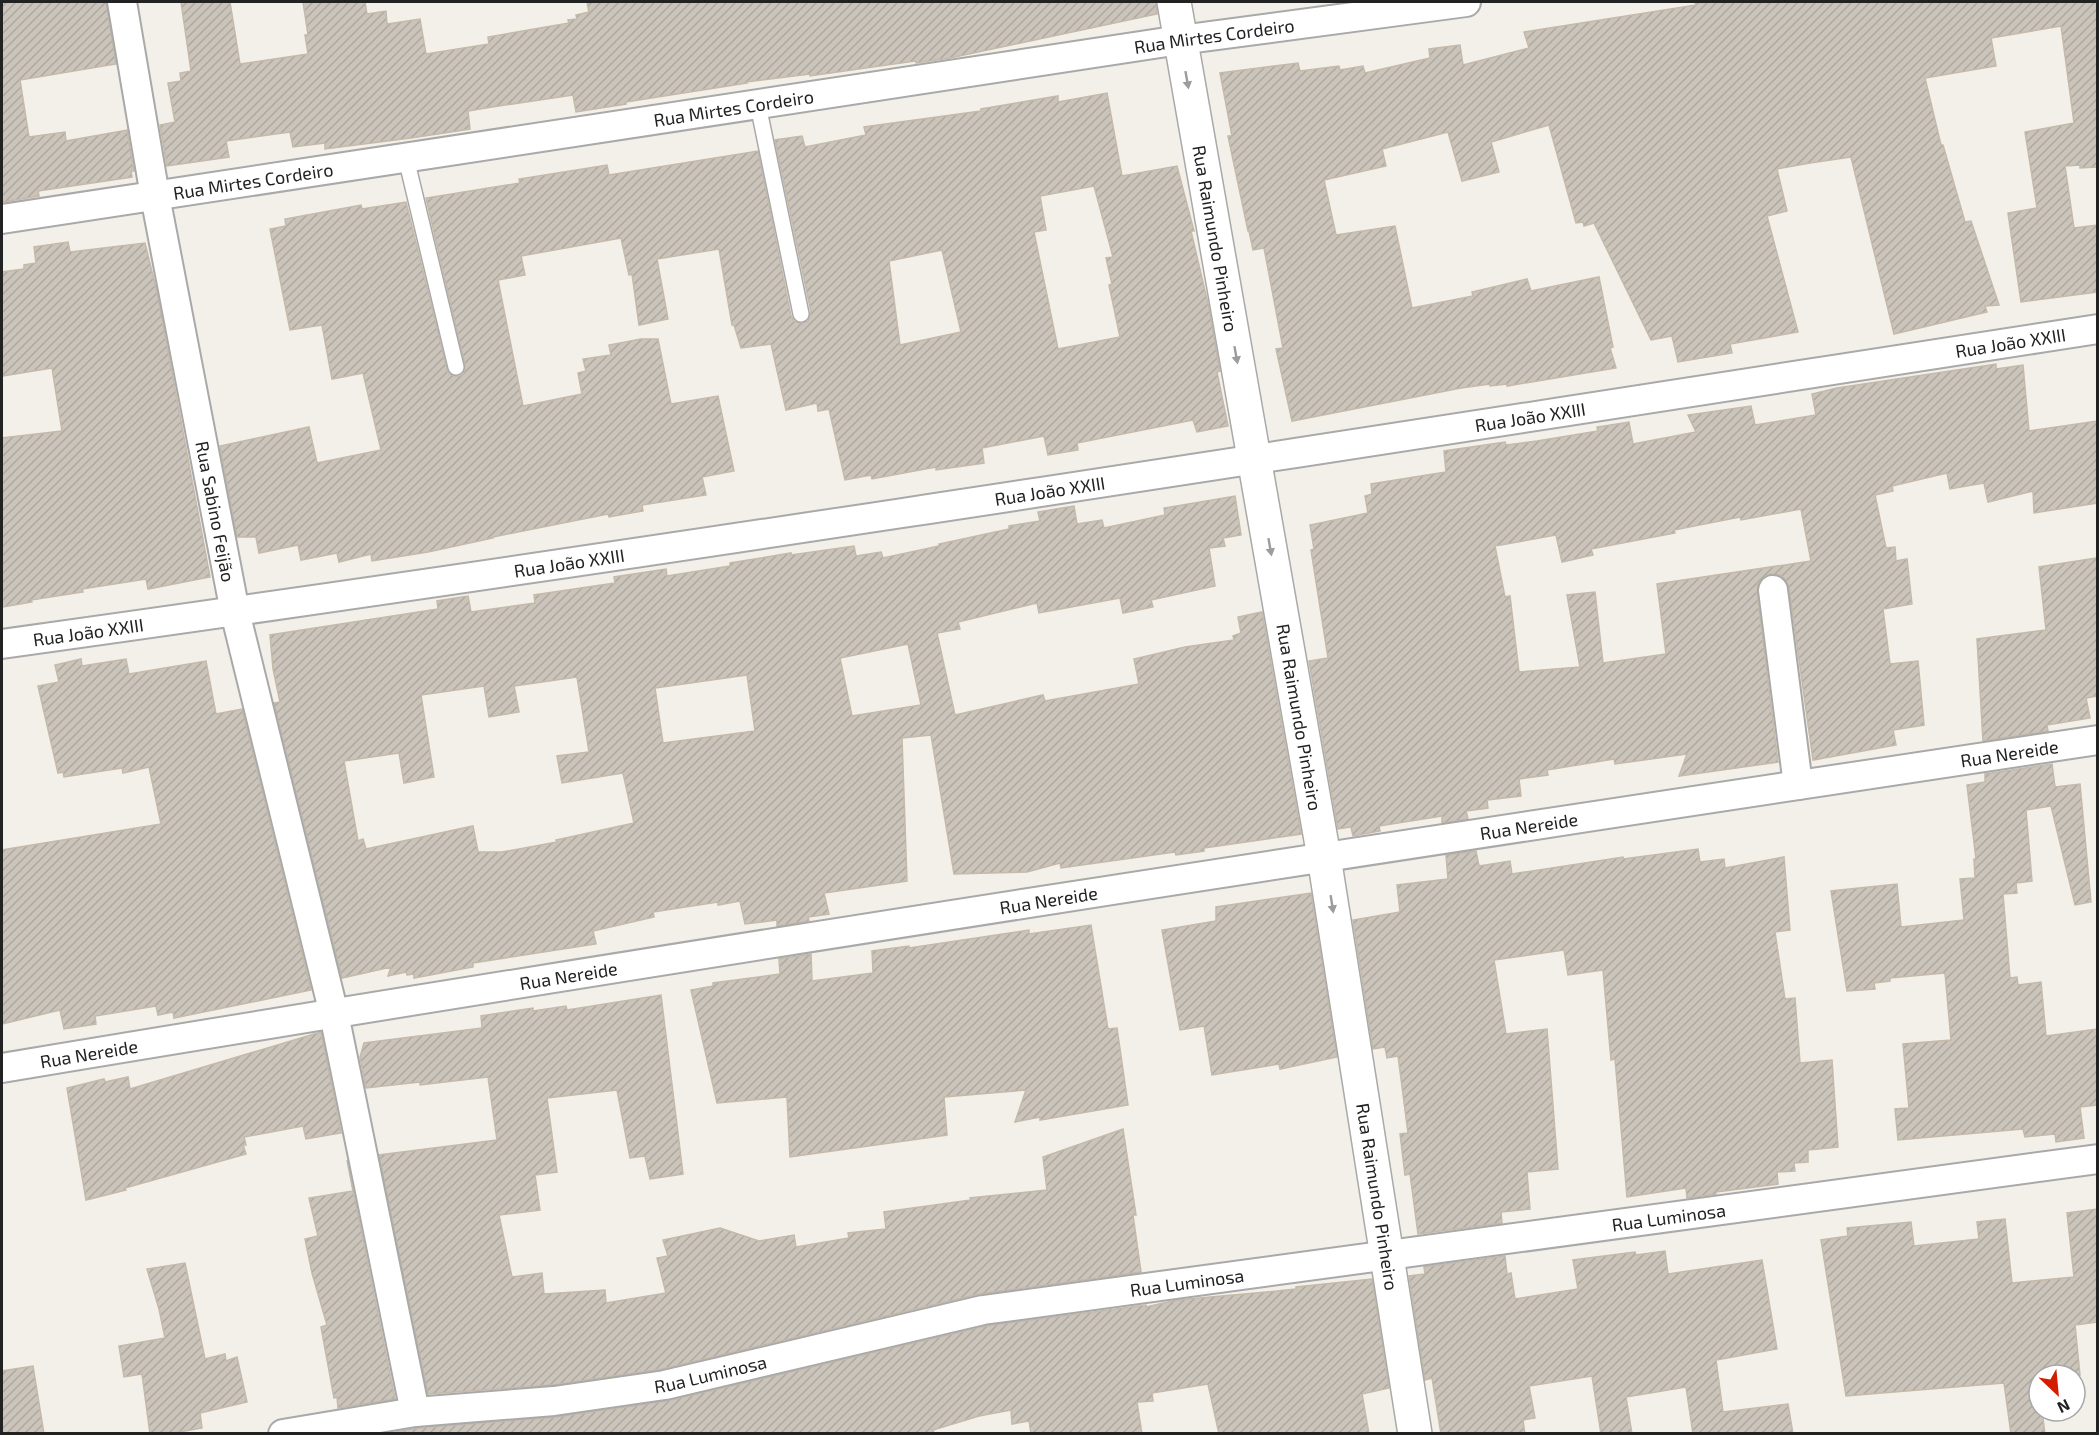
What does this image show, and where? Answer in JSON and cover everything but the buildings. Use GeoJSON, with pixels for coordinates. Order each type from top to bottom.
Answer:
{"type":"FeatureCollection","features":[{"type":"Feature","properties":{"kind":"street","name":"Rua Sabino Feijão"},"geometry":{"type":"LineString","coordinates":[[122,2],[155,196],[235,612],[334,1014],[415,1412]]}},
{"type":"Feature","properties":{"kind":"street","name":"Rua Raimundo Pinheiro"},"geometry":{"type":"LineString","coordinates":[[1174,2],[1324,857],[1415,1434]]}},
{"type":"Feature","properties":{"kind":"street","name":"Rua Mirtes Cordeiro"},"geometry":{"type":"LineString","coordinates":[[2,219],[1180,40],[1466,2]]}},
{"type":"Feature","properties":{"kind":"street","name":"Rua João XXIII"},"geometry":{"type":"LineString","coordinates":[[2,644],[235,612],[1254,459],[2097,329]]}},
{"type":"Feature","properties":{"kind":"street"},"geometry":{"type":"LineString","coordinates":[[1773,590],[1798,785]]}},
{"type":"Feature","properties":{"kind":"street","name":"Rua Nereide"},"geometry":{"type":"LineString","coordinates":[[2,1068],[1324,857],[2097,740]]}},
{"type":"Feature","properties":{"kind":"street","name":"Rua Luminosa"},"geometry":{"type":"LineString","coordinates":[[283,1434],[415,1412],[554,1401],[665,1384],[983,1310],[2097,1159]]}},
{"type":"Feature","properties":{"kind":"lane"},"geometry":{"type":"LineString","coordinates":[[758,105],[801,314]]}},
{"type":"Feature","properties":{"kind":"lane"},"geometry":{"type":"LineString","coordinates":[[406,158],[456,367]]}}]}
